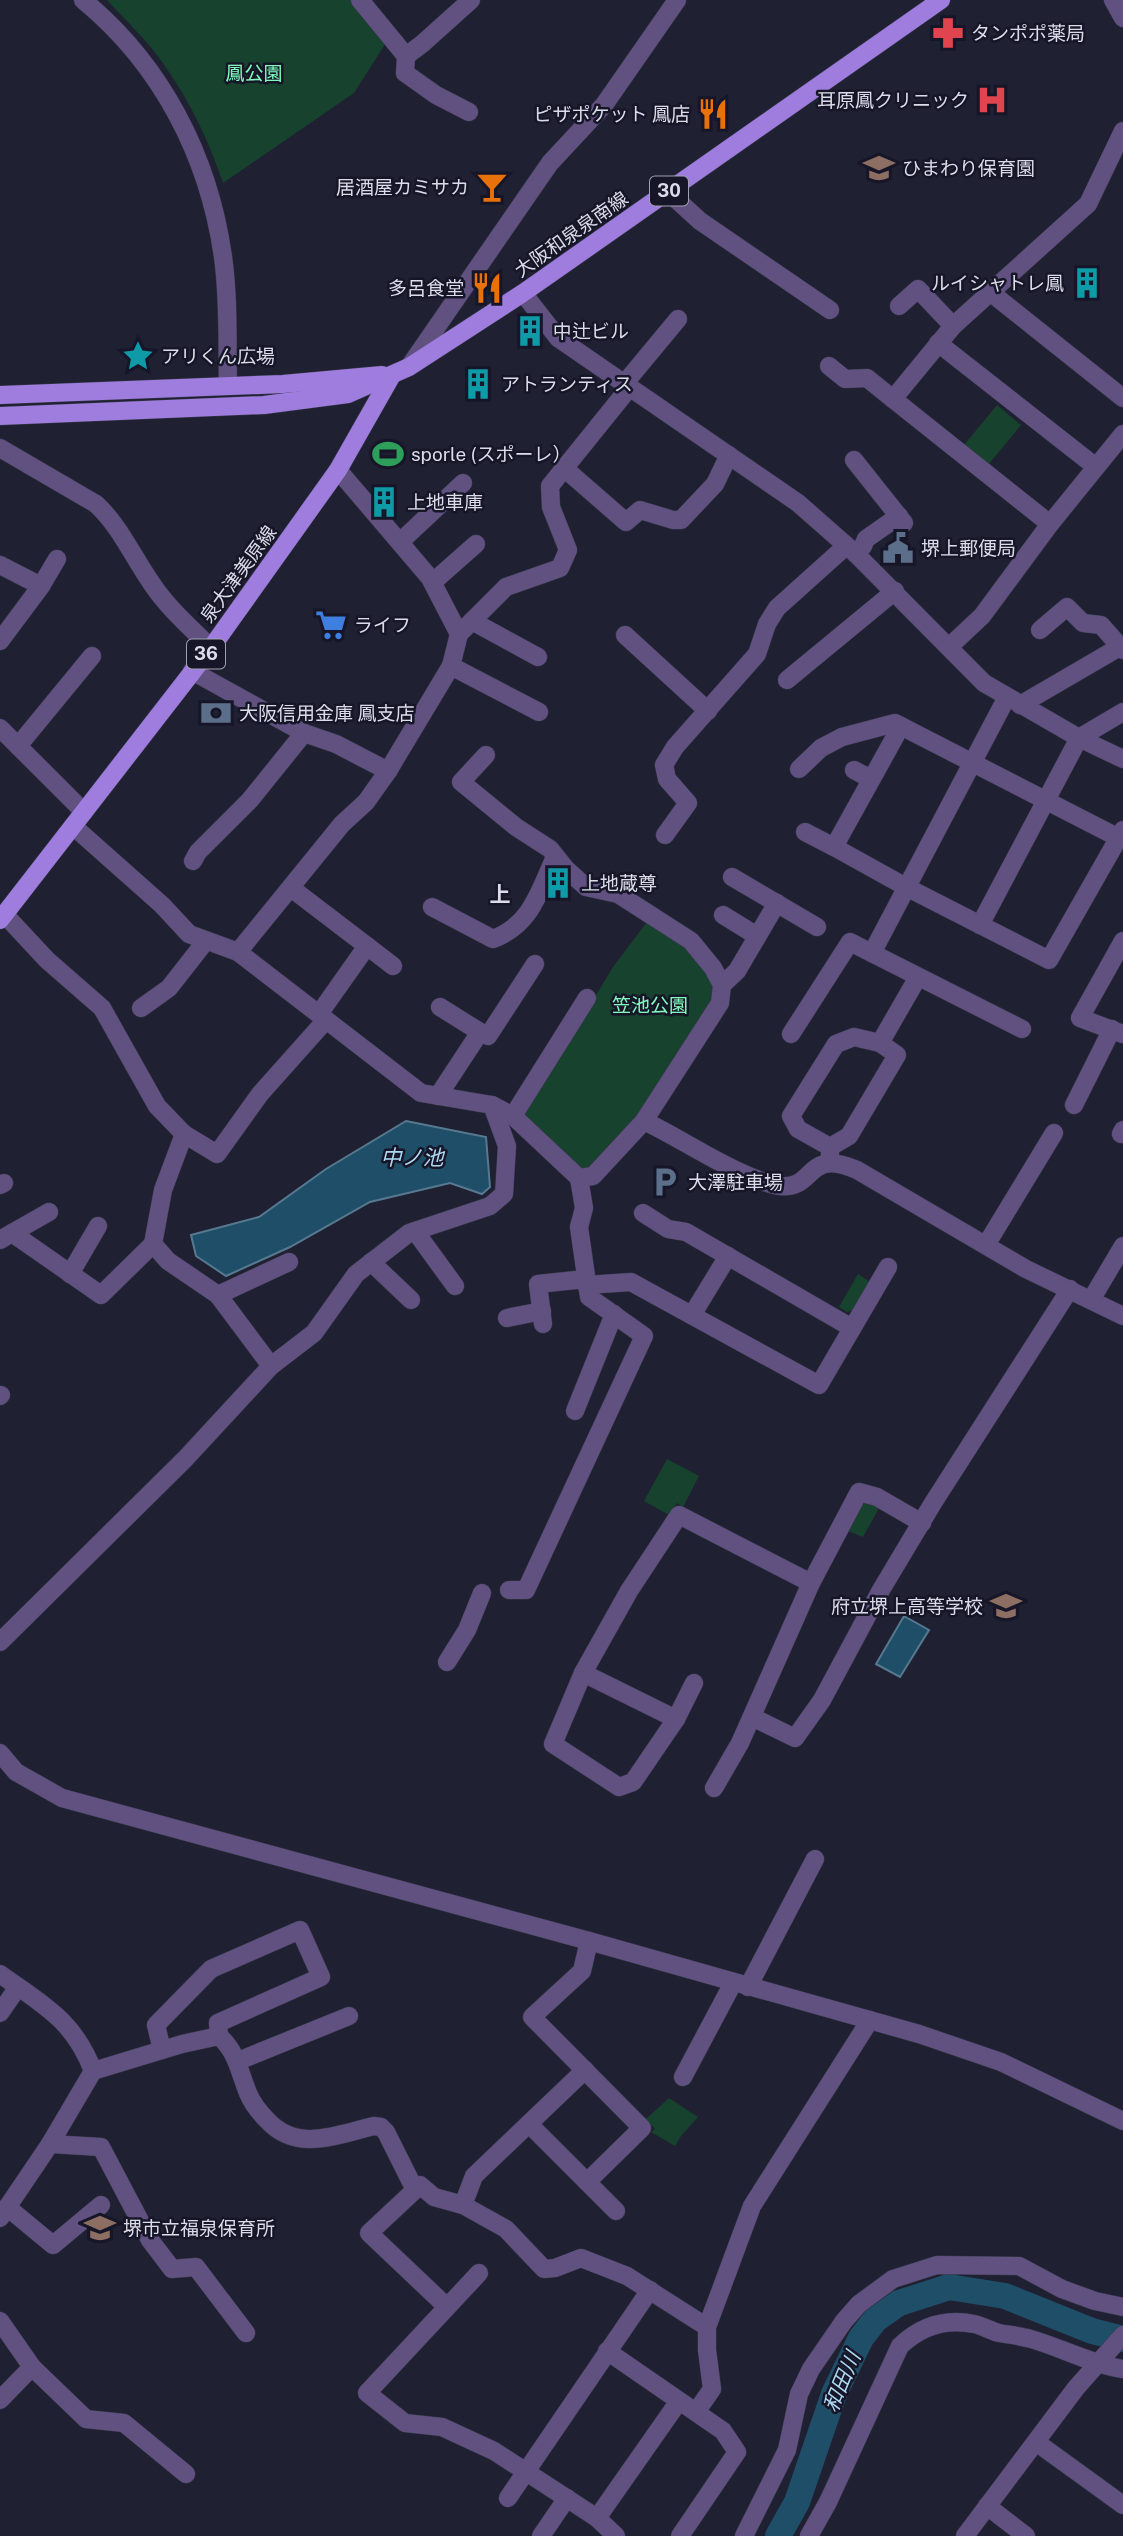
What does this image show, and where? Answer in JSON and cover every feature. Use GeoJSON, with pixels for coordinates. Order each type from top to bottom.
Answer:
{"type":"FeatureCollection","features":[{"type":"Feature","properties":{"kind":"main road","name":"大阪和泉泉南線"},"geometry":{"type":"LineString","coordinates":[[0,416],[264,405],[348,394],[392,375],[410,367],[523,293],[941,0]]}},
{"type":"Feature","properties":{"kind":"main road","name":"大阪和泉泉南線"},"geometry":{"type":"LineString","coordinates":[[0,395],[284,384],[392,375]]}},
{"type":"Feature","properties":{"kind":"main road","name":"泉大津美原線"},"geometry":{"type":"LineString","coordinates":[[2,918],[211,648],[338,470],[392,375]]}},
{"type":"Feature","properties":{"kind":"street"},"geometry":{"type":"LineString","coordinates":[[83,0],[124,39],[160,84],[177,111],[202,169],[224,259],[228,385]]}},
{"type":"Feature","properties":{"kind":"street"},"geometry":{"type":"LineString","coordinates":[[360,0],[405,56],[405,72],[431,92],[469,112]]}},
{"type":"Feature","properties":{"kind":"street"},"geometry":{"type":"LineString","coordinates":[[405,56],[471,0]]}},
{"type":"Feature","properties":{"kind":"street"},"geometry":{"type":"LineString","coordinates":[[410,367],[550,163],[604,104],[677,0]]}},
{"type":"Feature","properties":{"kind":"street"},"geometry":{"type":"LineString","coordinates":[[893,399],[953,326],[1088,204],[1123,131]]}},
{"type":"Feature","properties":{"kind":"street"},"geometry":{"type":"LineString","coordinates":[[667,191],[701,221],[830,310]]}},
{"type":"Feature","properties":{"kind":"street"},"geometry":{"type":"LineString","coordinates":[[899,306],[918,289],[953,326]]}},
{"type":"Feature","properties":{"kind":"street"},"geometry":{"type":"LineString","coordinates":[[990,292],[1123,398]]}},
{"type":"Feature","properties":{"kind":"street"},"geometry":{"type":"LineString","coordinates":[[523,293],[558,338],[798,503],[895,591],[984,683],[1123,760]]}},
{"type":"Feature","properties":{"kind":"street"},"geometry":{"type":"LineString","coordinates":[[238,951],[342,824],[366,802],[388,771],[451,666],[465,628],[506,587],[560,568],[568,550],[551,507],[550,486],[678,319]]}},
{"type":"Feature","properties":{"kind":"street"},"geometry":{"type":"LineString","coordinates":[[938,343],[1096,467]]}},
{"type":"Feature","properties":{"kind":"street"},"geometry":{"type":"LineString","coordinates":[[828,366],[845,379],[867,378],[1050,524]]}},
{"type":"Feature","properties":{"kind":"street"},"geometry":{"type":"LineString","coordinates":[[950,646],[982,615],[1050,524],[1123,434]]}},
{"type":"Feature","properties":{"kind":"street"},"geometry":{"type":"LineString","coordinates":[[0,448],[96,504],[105,512],[118,528],[132,555],[154,587],[211,648]]}},
{"type":"Feature","properties":{"kind":"street"},"geometry":{"type":"LineString","coordinates":[[565,468],[626,522],[640,510],[681,520],[715,484],[729,454]]}},
{"type":"Feature","properties":{"kind":"street"},"geometry":{"type":"LineString","coordinates":[[665,835],[688,803],[667,779],[664,765],[675,747],[757,654],[767,624],[778,608],[851,550],[863,546],[866,539],[902,519],[854,460]]}},
{"type":"Feature","properties":{"kind":"street"},"geometry":{"type":"LineString","coordinates":[[338,470],[433,582],[465,628],[538,657]]}},
{"type":"Feature","properties":{"kind":"street"},"geometry":{"type":"LineString","coordinates":[[400,542],[463,483]]}},
{"type":"Feature","properties":{"kind":"street"},"geometry":{"type":"LineString","coordinates":[[433,582],[476,544]]}},
{"type":"Feature","properties":{"kind":"street"},"geometry":{"type":"LineString","coordinates":[[3,632],[41,586],[57,559]]}},
{"type":"Feature","properties":{"kind":"street"},"geometry":{"type":"LineString","coordinates":[[0,565],[41,586]]}},
{"type":"Feature","properties":{"kind":"street"},"geometry":{"type":"LineString","coordinates":[[787,680],[895,591]]}},
{"type":"Feature","properties":{"kind":"street"},"geometry":{"type":"LineString","coordinates":[[872,953],[970,763],[1014,701],[1122,647],[1101,625],[1083,623],[1066,607],[1040,630]]}},
{"type":"Feature","properties":{"kind":"street"},"geometry":{"type":"LineString","coordinates":[[625,635],[708,711]]}},
{"type":"Feature","properties":{"kind":"street"},"geometry":{"type":"LineString","coordinates":[[18,746],[92,656]]}},
{"type":"Feature","properties":{"kind":"street"},"geometry":{"type":"LineString","coordinates":[[451,666],[539,712]]}},
{"type":"Feature","properties":{"kind":"street"},"geometry":{"type":"LineString","coordinates":[[192,671],[304,733],[336,744],[388,771]]}},
{"type":"Feature","properties":{"kind":"street"},"geometry":{"type":"LineString","coordinates":[[980,925],[1079,738],[1123,712]]}},
{"type":"Feature","properties":{"kind":"street"},"geometry":{"type":"LineString","coordinates":[[799,769],[821,748],[842,737],[895,723],[1046,801],[1121,834],[1055,963],[805,832]]}},
{"type":"Feature","properties":{"kind":"street"},"geometry":{"type":"LineString","coordinates":[[834,847],[901,726]]}},
{"type":"Feature","properties":{"kind":"street"},"geometry":{"type":"LineString","coordinates":[[0,728],[79,819],[188,934],[205,942],[238,951],[421,1093],[492,1105],[513,1116],[579,1178],[584,1208],[579,1227],[589,1297],[644,1336],[526,1590],[509,1590]]}},
{"type":"Feature","properties":{"kind":"street"},"geometry":{"type":"LineString","coordinates":[[193,861],[198,852],[250,800],[304,733]]}},
{"type":"Feature","properties":{"kind":"street"},"geometry":{"type":"LineString","coordinates":[[486,755],[461,782],[516,827],[551,849],[555,857],[586,887],[618,894],[691,941],[713,968],[722,985],[720,1003],[644,1121],[593,1176],[579,1178]]}},
{"type":"Feature","properties":{"kind":"street"},"geometry":{"type":"LineString","coordinates":[[854,770],[871,779]]}},
{"type":"Feature","properties":{"kind":"street"},"geometry":{"type":"LineString","coordinates":[[432,907],[493,939],[504,935],[516,928],[528,914],[555,857]]}},
{"type":"Feature","properties":{"kind":"street"},"geometry":{"type":"LineString","coordinates":[[732,877],[817,927]]}},
{"type":"Feature","properties":{"kind":"street"},"geometry":{"type":"LineString","coordinates":[[291,888],[393,966]]}},
{"type":"Feature","properties":{"kind":"street"},"geometry":{"type":"LineString","coordinates":[[722,985],[737,971],[777,904]]}},
{"type":"Feature","properties":{"kind":"street"},"geometry":{"type":"LineString","coordinates":[[723,915],[757,936]]}},
{"type":"Feature","properties":{"kind":"street"},"geometry":{"type":"LineString","coordinates":[[2,918],[102,1008],[157,1106],[184,1134],[217,1154],[260,1094],[322,1017],[367,946]]}},
{"type":"Feature","properties":{"kind":"street"},"geometry":{"type":"LineString","coordinates":[[1074,1105],[1118,1032],[1080,1018],[1123,941]]}},
{"type":"Feature","properties":{"kind":"street"},"geometry":{"type":"LineString","coordinates":[[141,1008],[169,988],[205,942]]}},
{"type":"Feature","properties":{"kind":"street"},"geometry":{"type":"LineString","coordinates":[[792,1034],[850,942],[1022,1030]]}},
{"type":"Feature","properties":{"kind":"street"},"geometry":{"type":"LineString","coordinates":[[440,1007],[488,1036],[535,964]]}},
{"type":"Feature","properties":{"kind":"street"},"geometry":{"type":"LineString","coordinates":[[880,1043],[918,977]]}},
{"type":"Feature","properties":{"kind":"street"},"geometry":{"type":"LineString","coordinates":[[513,1116],[587,998]]}},
{"type":"Feature","properties":{"kind":"street"},"geometry":{"type":"LineString","coordinates":[[438,1096],[480,1032]]}},
{"type":"Feature","properties":{"kind":"street"},"geometry":{"type":"LineString","coordinates":[[644,1121],[720,1164],[772,1185],[794,1185],[820,1164],[830,1154],[849,1136],[897,1055],[880,1043],[854,1037],[836,1044],[791,1116],[798,1129],[830,1154],[840,1162],[1026,1269],[1123,1316]]}},
{"type":"Feature","properties":{"kind":"street"},"geometry":{"type":"LineString","coordinates":[[0,1642],[185,1459],[271,1366],[314,1334],[356,1274],[415,1231],[490,1206],[503,1194],[507,1146],[492,1105]]}},
{"type":"Feature","properties":{"kind":"street"},"geometry":{"type":"LineString","coordinates":[[986,1245],[1055,1133]]}},
{"type":"Feature","properties":{"kind":"street"},"geometry":{"type":"LineString","coordinates":[[48,1212],[6,1237],[70,1274],[101,1296],[153,1244],[163,1190],[184,1134]]}},
{"type":"Feature","properties":{"kind":"street"},"geometry":{"type":"LineString","coordinates":[[643,1213],[668,1229],[685,1232],[852,1328]]}},
{"type":"Feature","properties":{"kind":"street"},"geometry":{"type":"LineString","coordinates":[[70,1274],[99,1226]]}},
{"type":"Feature","properties":{"kind":"street"},"geometry":{"type":"LineString","coordinates":[[415,1231],[454,1286]]}},
{"type":"Feature","properties":{"kind":"street"},"geometry":{"type":"LineString","coordinates":[[153,1244],[168,1261],[218,1295],[271,1366]]}},
{"type":"Feature","properties":{"kind":"street"},"geometry":{"type":"LineString","coordinates":[[1091,1300],[1123,1246]]}},
{"type":"Feature","properties":{"kind":"street"},"geometry":{"type":"LineString","coordinates":[[692,1315],[728,1256]]}},
{"type":"Feature","properties":{"kind":"street"},"geometry":{"type":"LineString","coordinates":[[218,1295],[289,1262]]}},
{"type":"Feature","properties":{"kind":"street"},"geometry":{"type":"LineString","coordinates":[[371,1262],[411,1300]]}},
{"type":"Feature","properties":{"kind":"street"},"geometry":{"type":"LineString","coordinates":[[507,1318],[542,1317],[538,1284],[631,1282],[819,1385],[888,1267]]}},
{"type":"Feature","properties":{"kind":"street"},"geometry":{"type":"LineString","coordinates":[[752,1717],[795,1738],[822,1700],[881,1590],[1069,1289]]}},
{"type":"Feature","properties":{"kind":"street"},"geometry":{"type":"LineString","coordinates":[[575,1411],[614,1314]]}},
{"type":"Feature","properties":{"kind":"street"},"geometry":{"type":"LineString","coordinates":[[714,1788],[740,1743],[811,1583],[859,1492],[877,1497],[922,1523]]}},
{"type":"Feature","properties":{"kind":"street"},"geometry":{"type":"LineString","coordinates":[[694,1683],[676,1719],[633,1782],[619,1787],[553,1744],[583,1673],[629,1591],[680,1515],[811,1583]]}},
{"type":"Feature","properties":{"kind":"street"},"geometry":{"type":"LineString","coordinates":[[447,1662],[467,1630],[482,1593]]}},
{"type":"Feature","properties":{"kind":"street"},"geometry":{"type":"LineString","coordinates":[[583,1673],[676,1719]]}},
{"type":"Feature","properties":{"kind":"street"},"geometry":{"type":"LineString","coordinates":[[0,1754],[16,1772],[62,1798],[919,2034],[1001,2062],[1123,2121]]}},
{"type":"Feature","properties":{"kind":"street"},"geometry":{"type":"LineString","coordinates":[[683,2077],[815,1859]]}},
{"type":"Feature","properties":{"kind":"street"},"geometry":{"type":"LineString","coordinates":[[162,2050],[156,2025],[211,1969],[300,1930],[321,1977],[218,2023],[219,2036],[230,2045],[249,2094],[272,2126],[287,2136],[313,2141],[374,2126],[381,2127],[415,2190]]}},
{"type":"Feature","properties":{"kind":"street"},"geometry":{"type":"LineString","coordinates":[[587,2182],[642,2128],[531,2017],[582,1971],[589,1941]]}},
{"type":"Feature","properties":{"kind":"street"},"geometry":{"type":"LineString","coordinates":[[0,1974],[70,2028],[87,2054],[93,2071]]}},
{"type":"Feature","properties":{"kind":"street"},"geometry":{"type":"LineString","coordinates":[[0,2013],[18,1987]]}},
{"type":"Feature","properties":{"kind":"street"},"geometry":{"type":"LineString","coordinates":[[238,2061],[349,2016]]}},
{"type":"Feature","properties":{"kind":"street"},"geometry":{"type":"LineString","coordinates":[[696,2412],[712,2389],[707,2327],[752,2206],[870,2020]]}},
{"type":"Feature","properties":{"kind":"street"},"geometry":{"type":"LineString","coordinates":[[101,2205],[53,2245],[4,2213],[50,2144],[93,2071],[219,2036]]}},
{"type":"Feature","properties":{"kind":"street"},"geometry":{"type":"LineString","coordinates":[[463,2205],[474,2176],[585,2070]]}},
{"type":"Feature","properties":{"kind":"street"},"geometry":{"type":"LineString","coordinates":[[529,2124],[616,2211]]}},
{"type":"Feature","properties":{"kind":"street"},"geometry":{"type":"LineString","coordinates":[[50,2144],[101,2147],[150,2240],[172,2269],[196,2267],[246,2333]]}},
{"type":"Feature","properties":{"kind":"street"},"geometry":{"type":"LineString","coordinates":[[447,2307],[369,2233],[420,2185],[434,2197],[463,2205],[506,2229],[544,2269],[555,2268],[581,2258],[627,2276],[707,2327]]}},
{"type":"Feature","properties":{"kind":"street"},"geometry":{"type":"LineString","coordinates":[[744,2536],[787,2450],[799,2394],[811,2369],[859,2304],[893,2279],[937,2265],[1019,2266],[1062,2289],[1095,2301],[1123,2307]]}},
{"type":"Feature","properties":{"kind":"street"},"geometry":{"type":"LineString","coordinates":[[479,2273],[367,2393],[405,2423],[442,2427],[494,2451],[597,2518],[616,2536]]}},
{"type":"Feature","properties":{"kind":"street"},"geometry":{"type":"LineString","coordinates":[[508,2498],[650,2290]]}},
{"type":"Feature","properties":{"kind":"street"},"geometry":{"type":"LineString","coordinates":[[0,2321],[32,2367],[86,2419],[124,2423],[186,2474]]}},
{"type":"Feature","properties":{"kind":"street"},"geometry":{"type":"LineString","coordinates":[[809,2536],[828,2502],[900,2346],[915,2332],[930,2325],[954,2322],[974,2324],[1032,2339],[1123,2369]]}},
{"type":"Feature","properties":{"kind":"street"},"geometry":{"type":"LineString","coordinates":[[965,2536],[1099,2360],[1123,2335]]}},
{"type":"Feature","properties":{"kind":"street"},"geometry":{"type":"LineString","coordinates":[[607,2351],[723,2431],[737,2452],[680,2536]]}},
{"type":"Feature","properties":{"kind":"street"},"geometry":{"type":"LineString","coordinates":[[0,2400],[32,2367]]}},
{"type":"Feature","properties":{"kind":"street"},"geometry":{"type":"LineString","coordinates":[[597,2518],[678,2400]]}},
{"type":"Feature","properties":{"kind":"street"},"geometry":{"type":"LineString","coordinates":[[1036,2442],[1123,2505]]}},
{"type":"Feature","properties":{"kind":"street"},"geometry":{"type":"LineString","coordinates":[[541,2536],[566,2498]]}},
{"type":"Feature","properties":{"kind":"street"},"geometry":{"type":"LineString","coordinates":[[987,2506],[1026,2536]]}},
{"type":"Feature","properties":{"kind":"green space","name":"鳳公園"},"geometry":{"type":"Polygon","coordinates":[[[107,0],[352,0],[386,43],[354,93],[223,183],[212,152],[183,94],[159,57],[107,0]]]}},
{"type":"Feature","properties":{"kind":"green space"},"geometry":{"type":"Polygon","coordinates":[[[997,405],[1021,425],[988,465],[964,445],[997,405]]]}},
{"type":"Feature","properties":{"kind":"green space","name":"笠池公園"},"geometry":{"type":"Polygon","coordinates":[[[647,922],[698,958],[712,977],[715,987],[713,1004],[637,1119],[591,1170],[583,1171],[524,1115],[613,967],[647,922]]]}},
{"type":"Feature","properties":{"kind":"green space"},"geometry":{"type":"Polygon","coordinates":[[[858,1274],[870,1282],[853,1310],[847,1312],[839,1307],[858,1274]]]}},
{"type":"Feature","properties":{"kind":"green space"},"geometry":{"type":"Polygon","coordinates":[[[667,1459],[699,1476],[683,1507],[677,1503],[669,1515],[644,1501],[667,1459]]]}},
{"type":"Feature","properties":{"kind":"green space"},"geometry":{"type":"Polygon","coordinates":[[[869,1502],[879,1508],[863,1537],[848,1531],[860,1504],[869,1502]]]}},
{"type":"Feature","properties":{"kind":"green space"},"geometry":{"type":"Polygon","coordinates":[[[669,2098],[698,2117],[675,2146],[651,2132],[655,2129],[646,2119],[669,2098]]]}},
{"type":"Feature","properties":{"kind":"water","name":"中ノ池"},"geometry":{"type":"Polygon","coordinates":[[[406,1121],[486,1137],[490,1187],[482,1194],[450,1183],[370,1202],[290,1247],[226,1276],[196,1256],[191,1235],[259,1217],[326,1169],[406,1121]]]}},
{"type":"Feature","properties":{"kind":"water"},"geometry":{"type":"Polygon","coordinates":[[[904,1616],[929,1630],[900,1677],[876,1664],[904,1616]]]}},
{"type":"Feature","properties":{"kind":"waterway","name":"和田川"},"geometry":{"type":"LineString","coordinates":[[778,2536],[797,2502],[834,2394],[861,2338],[875,2320],[899,2303],[949,2287],[1005,2296],[1092,2331],[1123,2339]]}},
{"type":"Feature","properties":{"kind":"place","name":"タンポポ薬局"},"geometry":{"type":"Point","coordinates":[948,33]}},
{"type":"Feature","properties":{"kind":"place","name":"耳原鳳クリニック"},"geometry":{"type":"Point","coordinates":[992,100]}},
{"type":"Feature","properties":{"kind":"place","name":"ピザポケット 鳳店"},"geometry":{"type":"Point","coordinates":[713,114]}},
{"type":"Feature","properties":{"kind":"place","name":"ひまわり保育園"},"geometry":{"type":"Point","coordinates":[879,168]}},
{"type":"Feature","properties":{"kind":"place","name":"居酒屋カミサカ"},"geometry":{"type":"Point","coordinates":[492,187]}},
{"type":"Feature","properties":{"kind":"place","name":"ルイシャトレ鳳"},"geometry":{"type":"Point","coordinates":[1087,283]}},
{"type":"Feature","properties":{"kind":"place","name":"多呂食堂"},"geometry":{"type":"Point","coordinates":[487,288]}},
{"type":"Feature","properties":{"kind":"place","name":"中辻ビル"},"geometry":{"type":"Point","coordinates":[530,331]}},
{"type":"Feature","properties":{"kind":"place","name":"アリくん広場"},"geometry":{"type":"Point","coordinates":[138,356]}},
{"type":"Feature","properties":{"kind":"place","name":"アトランティス"},"geometry":{"type":"Point","coordinates":[478,384]}},
{"type":"Feature","properties":{"kind":"place","name":"sporle (スポーレ）"},"geometry":{"type":"Point","coordinates":[388,454]}},
{"type":"Feature","properties":{"kind":"place","name":"上地車庫"},"geometry":{"type":"Point","coordinates":[384,502]}},
{"type":"Feature","properties":{"kind":"place","name":"堺上郵便局"},"geometry":{"type":"Point","coordinates":[898,548]}},
{"type":"Feature","properties":{"kind":"place","name":"ライフ"},"geometry":{"type":"Point","coordinates":[331,625]}},
{"type":"Feature","properties":{"kind":"place","name":"大阪信用金庫 鳳支店"},"geometry":{"type":"Point","coordinates":[216,713]}},
{"type":"Feature","properties":{"kind":"place","name":"上地蔵尊"},"geometry":{"type":"Point","coordinates":[558,883]}},
{"type":"Feature","properties":{"kind":"place","name":"大澤駐車場"},"geometry":{"type":"Point","coordinates":[665,1182]}},
{"type":"Feature","properties":{"kind":"place","name":"府立堺上高等学校"},"geometry":{"type":"Point","coordinates":[1006,1606]}},
{"type":"Feature","properties":{"kind":"place","name":"堺市立福泉保育所"},"geometry":{"type":"Point","coordinates":[100,2228]}},
{"type":"Feature","properties":{"kind":"district","name":"上"},"geometry":{"type":"Point","coordinates":[500,895]}}]}
